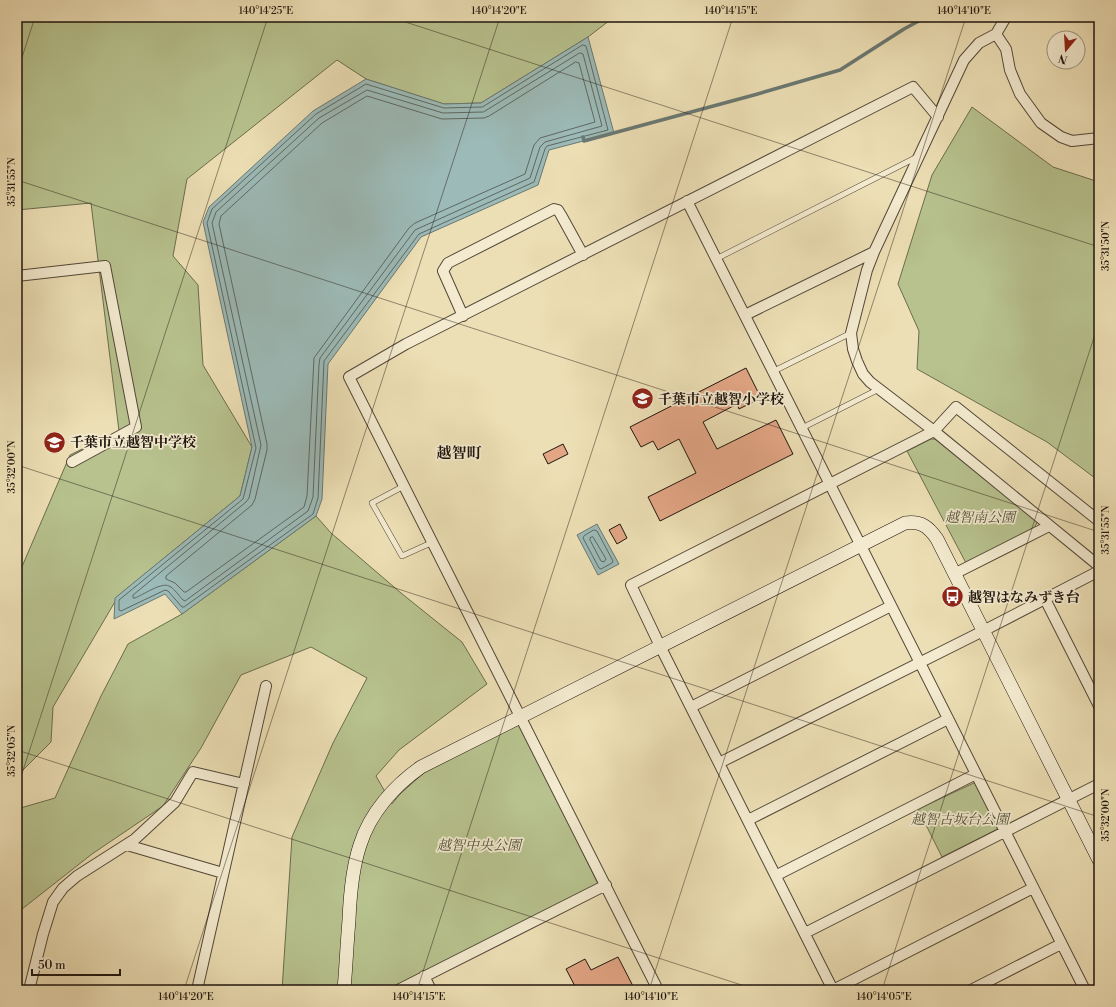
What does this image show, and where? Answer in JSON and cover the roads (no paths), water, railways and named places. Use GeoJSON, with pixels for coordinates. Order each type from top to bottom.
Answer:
{"type":"FeatureCollection","features":[{"type":"Feature","properties":{"kind":"street"},"geometry":{"type":"LineString","coordinates":[[1006,17],[996,34],[978,43],[964,60],[874,252],[867,270],[851,333],[853,349],[863,374],[870,382],[934,431],[1099,566]]}},
{"type":"Feature","properties":{"kind":"street"},"geometry":{"type":"LineString","coordinates":[[996,34],[1006,49],[1010,70],[1020,94],[1041,123],[1061,137],[1072,141],[1099,138]]}},
{"type":"Feature","properties":{"kind":"street"},"geometry":{"type":"LineString","coordinates":[[658,990],[349,377],[406,344],[913,88],[938,117]]}},
{"type":"Feature","properties":{"kind":"street"},"geometry":{"type":"LineString","coordinates":[[687,202],[774,371],[1084,990]]}},
{"type":"Feature","properties":{"kind":"street"},"geometry":{"type":"LineString","coordinates":[[463,316],[443,271],[444,267],[448,263],[554,209],[558,210],[583,255]]}},
{"type":"Feature","properties":{"kind":"street"},"geometry":{"type":"LineString","coordinates":[[745,315],[874,252]]}},
{"type":"Feature","properties":{"kind":"street"},"geometry":{"type":"LineString","coordinates":[[17,276],[105,266],[136,427],[72,462]]}},
{"type":"Feature","properties":{"kind":"street"},"geometry":{"type":"LineString","coordinates":[[1033,888],[833,990],[660,646],[631,585],[934,431],[956,407],[1099,521]]}},
{"type":"Feature","properties":{"kind":"street"},"geometry":{"type":"LineString","coordinates":[[344,990],[351,887],[360,844],[370,822],[378,810],[395,788],[407,777],[421,767],[860,545],[905,524],[914,522],[931,530],[937,539],[1099,860]]}},
{"type":"Feature","properties":{"kind":"street"},"geometry":{"type":"LineString","coordinates":[[954,574],[1049,526]]}},
{"type":"Feature","properties":{"kind":"street"},"geometry":{"type":"LineString","coordinates":[[719,763],[983,631],[1099,571]]}},
{"type":"Feature","properties":{"kind":"street"},"geometry":{"type":"LineString","coordinates":[[1045,599],[1099,706]]}},
{"type":"Feature","properties":{"kind":"street"},"geometry":{"type":"LineString","coordinates":[[691,707],[891,606]]}},
{"type":"Feature","properties":{"kind":"street"},"geometry":{"type":"LineString","coordinates":[[197,990],[266,686]]}},
{"type":"Feature","properties":{"kind":"street"},"geometry":{"type":"LineString","coordinates":[[748,820],[948,719]]}},
{"type":"Feature","properties":{"kind":"street"},"geometry":{"type":"LineString","coordinates":[[29,990],[43,934],[53,902],[63,888],[77,876],[127,845],[175,802],[193,772],[244,784]]}},
{"type":"Feature","properties":{"kind":"street"},"geometry":{"type":"LineString","coordinates":[[776,875],[976,774]]}},
{"type":"Feature","properties":{"kind":"street"},"geometry":{"type":"LineString","coordinates":[[805,932],[1099,784]]}},
{"type":"Feature","properties":{"kind":"street"},"geometry":{"type":"LineString","coordinates":[[127,845],[223,874]]}},
{"type":"Feature","properties":{"kind":"street"},"geometry":{"type":"LineString","coordinates":[[398,990],[606,886]]}},
{"type":"Feature","properties":{"kind":"street"},"geometry":{"type":"LineString","coordinates":[[971,990],[1061,944]]}},
{"type":"Feature","properties":{"kind":"street"},"geometry":{"type":"LineString","coordinates":[[424,976],[431,990]]}},
{"type":"Feature","properties":{"kind":"lane"},"geometry":{"type":"LineString","coordinates":[[716,258],[919,156]]}},
{"type":"Feature","properties":{"kind":"lane"},"geometry":{"type":"LineString","coordinates":[[774,371],[851,333]]}},
{"type":"Feature","properties":{"kind":"lane"},"geometry":{"type":"LineString","coordinates":[[802,428],[879,389]]}},
{"type":"Feature","properties":{"kind":"lane"},"geometry":{"type":"LineString","coordinates":[[404,486],[372,504],[402,556],[433,542]]}},
{"type":"Feature","properties":{"kind":"water"},"geometry":{"type":"Polygon","coordinates":[[[588,37],[614,133],[549,150],[538,185],[421,237],[328,364],[322,499],[316,516],[182,614],[165,594],[114,619],[115,598],[240,496],[252,447],[203,222],[209,207],[313,111],[366,79],[444,104],[481,103],[588,37]]]}},
{"type":"Feature","properties":{"kind":"water"},"geometry":{"type":"Polygon","coordinates":[[[597,524],[619,564],[598,575],[577,535],[597,524]]]}},
{"type":"Feature","properties":{"kind":"waterway"},"geometry":{"type":"LineString","coordinates":[[583,137],[584,141],[840,70],[904,29],[926,17]]}},
{"type":"Feature","properties":{"kind":"place","name":"千葉市立越智小学校"},"geometry":{"type":"Point","coordinates":[642,399]}},
{"type":"Feature","properties":{"kind":"place","name":"千葉市立越智中学校"},"geometry":{"type":"Point","coordinates":[55,442]}},
{"type":"Feature","properties":{"kind":"place","name":"越智はなみずき台"},"geometry":{"type":"Point","coordinates":[953,597]}},
{"type":"Feature","properties":{"kind":"district","name":"越智町"},"geometry":{"type":"Point","coordinates":[459,453]}},
{"type":"Feature","properties":{"kind":"park label","name":"越智南公園"},"geometry":{"type":"Point","coordinates":[980,517]}},
{"type":"Feature","properties":{"kind":"park label","name":"越智古坂台公園"},"geometry":{"type":"Point","coordinates":[960,819]}},
{"type":"Feature","properties":{"kind":"park label","name":"越智中央公園"},"geometry":{"type":"Point","coordinates":[479,845]}}]}
